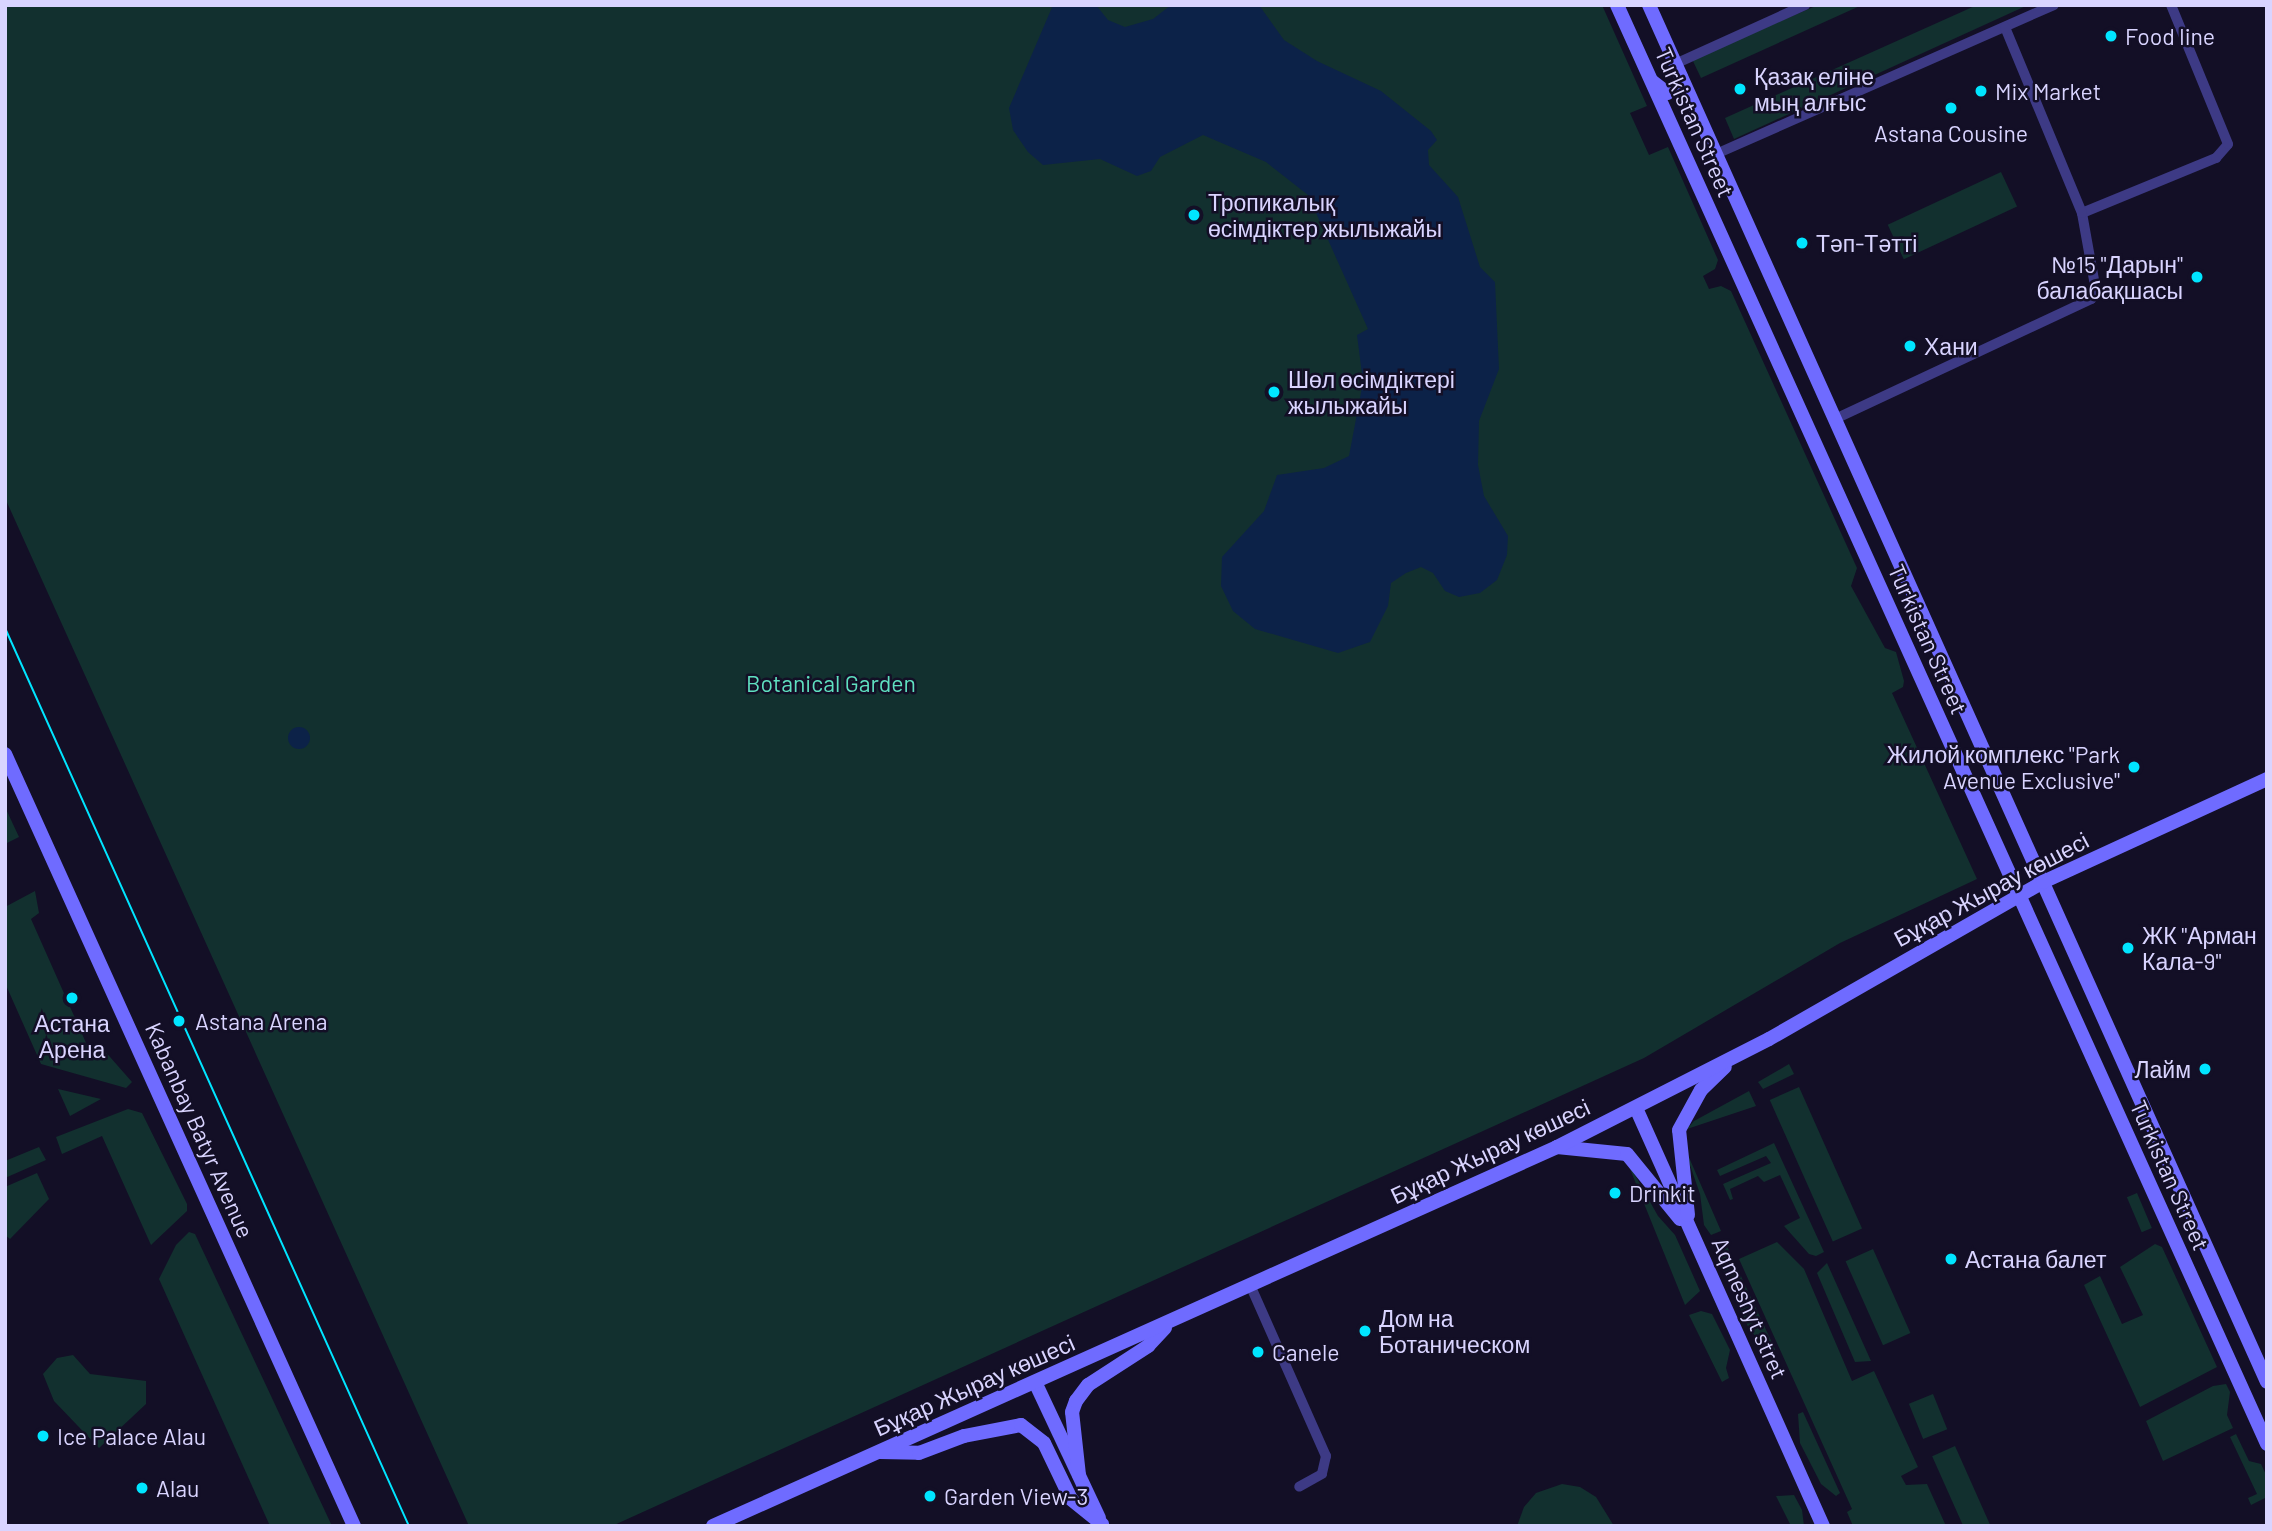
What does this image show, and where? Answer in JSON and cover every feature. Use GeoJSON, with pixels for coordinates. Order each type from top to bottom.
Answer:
{"type":"FeatureCollection","features":[{"type":"Feature","properties":{"kind":"main road","name":"Turkistan Street"},"geometry":{"type":"LineString","coordinates":[[1617,5],[2267,1444]]}},
{"type":"Feature","properties":{"kind":"main road","name":"Turkistan Street"},"geometry":{"type":"LineString","coordinates":[[1649,5],[2267,1382]]}},
{"type":"Feature","properties":{"kind":"main road"},"geometry":{"type":"LineString","coordinates":[[1650,78],[1667,93],[1681,84],[1678,71]]}},
{"type":"Feature","properties":{"kind":"main road"},"geometry":{"type":"LineString","coordinates":[[1685,156],[1685,146],[1695,138],[1705,140],[1716,154]]}},
{"type":"Feature","properties":{"kind":"main road","name":"Kabanbay Batyr Avenue"},"geometry":{"type":"LineString","coordinates":[[5,754],[354,1526]]}},
{"type":"Feature","properties":{"kind":"main road","name":"Бұқар Жырау көшесі"},"geometry":{"type":"LineString","coordinates":[[713,1526],[1251,1287],[1557,1147],[1739,1055],[2043,882],[2267,779]]}},
{"type":"Feature","properties":{"kind":"main road"},"geometry":{"type":"LineString","coordinates":[[1690,1230],[1679,1130],[1701,1090],[1739,1055]]}},
{"type":"Feature","properties":{"kind":"main road","name":"Aqmeshyt stret"},"geometry":{"type":"LineString","coordinates":[[1636,1108],[1823,1526]]}},
{"type":"Feature","properties":{"kind":"main road"},"geometry":{"type":"LineString","coordinates":[[1557,1147],[1627,1154],[1690,1230]]}},
{"type":"Feature","properties":{"kind":"main road"},"geometry":{"type":"LineString","coordinates":[[2199,1293],[2209,1307],[2230,1300]]}},
{"type":"Feature","properties":{"kind":"main road"},"geometry":{"type":"LineString","coordinates":[[1079,1475],[1072,1412],[1076,1401],[1088,1385],[1148,1346],[1171,1322]]}},
{"type":"Feature","properties":{"kind":"main road"},"geometry":{"type":"LineString","coordinates":[[2220,1340],[2228,1328],[2236,1328],[2246,1336]]}},
{"type":"Feature","properties":{"kind":"main road"},"geometry":{"type":"LineString","coordinates":[[1035,1382],[1102,1525]]}},
{"type":"Feature","properties":{"kind":"main road"},"geometry":{"type":"LineString","coordinates":[[878,1451],[919,1453],[964,1436],[1021,1425],[1044,1443],[1071,1499],[1102,1525]]}},
{"type":"Feature","properties":{"kind":"street"},"geometry":{"type":"LineString","coordinates":[[1678,71],[1805,5]]}},
{"type":"Feature","properties":{"kind":"street"},"geometry":{"type":"LineString","coordinates":[[1716,154],[2054,5]]}},
{"type":"Feature","properties":{"kind":"street"},"geometry":{"type":"LineString","coordinates":[[2082,213],[2216,158],[2228,144],[2171,5]]}},
{"type":"Feature","properties":{"kind":"street"},"geometry":{"type":"LineString","coordinates":[[1835,419],[2091,299],[2096,282],[2082,213],[2006,27]]}},
{"type":"Feature","properties":{"kind":"street"},"geometry":{"type":"LineString","coordinates":[[1251,1287],[1326,1456],[1322,1474],[1299,1487]]}},
{"type":"Feature","properties":{"kind":"green space","name":"Botanical Garden"},"geometry":{"type":"Polygon","coordinates":[[[5,5],[1602,5],[1647,106],[1630,113],[1649,155],[1668,147],[1718,260],[1715,269],[1703,276],[1709,289],[1721,286],[1731,291],[1857,568],[1851,586],[1885,648],[1896,652],[1904,681],[1903,687],[1892,693],[1977,879],[1840,943],[1644,1058],[612,1526],[469,1526],[5,498],[5,5]]]}},
{"type":"Feature","properties":{"kind":"green space"},"geometry":{"type":"Polygon","coordinates":[[[1818,5],[1862,5],[1701,78],[1692,59],[1818,5]]]}},
{"type":"Feature","properties":{"kind":"green space"},"geometry":{"type":"Polygon","coordinates":[[[1977,5],[2028,5],[1734,139],[1725,118],[1977,5]]]}},
{"type":"Feature","properties":{"kind":"green space"},"geometry":{"type":"Polygon","coordinates":[[[2001,172],[2017,206],[1904,259],[1888,225],[2001,172]]]}},
{"type":"Feature","properties":{"kind":"green space"},"geometry":{"type":"Polygon","coordinates":[[[5,807],[19,837],[5,844],[5,807]]]}},
{"type":"Feature","properties":{"kind":"green space"},"geometry":{"type":"Polygon","coordinates":[[[35,891],[39,913],[31,919],[91,1054],[103,1049],[132,1082],[126,1088],[41,1064],[5,983],[5,907],[35,891]]]}},
{"type":"Feature","properties":{"kind":"green space"},"geometry":{"type":"Polygon","coordinates":[[[1789,1064],[1794,1074],[1763,1089],[1758,1082],[1789,1064]]]}},
{"type":"Feature","properties":{"kind":"green space"},"geometry":{"type":"Polygon","coordinates":[[[1799,1087],[1862,1229],[1833,1242],[1770,1100],[1799,1087]]]}},
{"type":"Feature","properties":{"kind":"green space"},"geometry":{"type":"Polygon","coordinates":[[[58,1089],[101,1099],[70,1116],[58,1089]]]}},
{"type":"Feature","properties":{"kind":"green space"},"geometry":{"type":"Polygon","coordinates":[[[1749,1091],[1756,1106],[1687,1129],[1694,1121],[1749,1091]]]}},
{"type":"Feature","properties":{"kind":"green space"},"geometry":{"type":"Polygon","coordinates":[[[128,1109],[142,1113],[187,1204],[187,1211],[151,1245],[102,1136],[62,1154],[56,1137],[128,1109]]]}},
{"type":"Feature","properties":{"kind":"green space"},"geometry":{"type":"Polygon","coordinates":[[[1681,1139],[1721,1231],[1711,1235],[1704,1225],[1700,1194],[1681,1139]]]}},
{"type":"Feature","properties":{"kind":"green space"},"geometry":{"type":"Polygon","coordinates":[[[1774,1143],[1824,1252],[1816,1256],[1809,1254],[1784,1226],[1800,1218],[1780,1175],[1764,1182],[1758,1176],[1730,1189],[1733,1199],[1730,1200],[1723,1184],[1771,1163],[1766,1156],[1720,1176],[1717,1170],[1774,1143]]]}},
{"type":"Feature","properties":{"kind":"green space"},"geometry":{"type":"Polygon","coordinates":[[[39,1147],[46,1160],[5,1178],[5,1161],[39,1147]]]}},
{"type":"Feature","properties":{"kind":"green space"},"geometry":{"type":"Polygon","coordinates":[[[1626,1159],[1658,1216],[1675,1235],[1700,1291],[1685,1305],[1626,1159]]]}},
{"type":"Feature","properties":{"kind":"green space"},"geometry":{"type":"Polygon","coordinates":[[[37,1173],[49,1199],[10,1239],[5,1235],[5,1187],[37,1173]]]}},
{"type":"Feature","properties":{"kind":"green space"},"geometry":{"type":"Polygon","coordinates":[[[2137,1193],[2152,1228],[2142,1232],[2127,1197],[2137,1193]]]}},
{"type":"Feature","properties":{"kind":"green space"},"geometry":{"type":"Polygon","coordinates":[[[189,1232],[195,1234],[332,1526],[270,1526],[159,1279],[176,1245],[189,1232]]]}},
{"type":"Feature","properties":{"kind":"green space"},"geometry":{"type":"Polygon","coordinates":[[[1725,1242],[1775,1350],[1770,1352],[1749,1329],[1715,1252],[1725,1242]]]}},
{"type":"Feature","properties":{"kind":"green space"},"geometry":{"type":"Polygon","coordinates":[[[1777,1242],[1804,1269],[1852,1381],[1874,1371],[1918,1467],[1901,1476],[1906,1485],[1927,1484],[1946,1526],[1853,1526],[1847,1512],[1852,1509],[1739,1259],[1777,1242]]]}},
{"type":"Feature","properties":{"kind":"green space"},"geometry":{"type":"Polygon","coordinates":[[[2155,1244],[2162,1247],[2217,1367],[2140,1407],[2084,1285],[2100,1276],[2122,1324],[2143,1315],[2120,1267],[2155,1244]]]}},
{"type":"Feature","properties":{"kind":"green space"},"geometry":{"type":"Polygon","coordinates":[[[1873,1249],[1910,1333],[1883,1345],[1846,1261],[1873,1249]]]}},
{"type":"Feature","properties":{"kind":"green space"},"geometry":{"type":"Polygon","coordinates":[[[1827,1263],[1871,1361],[1855,1362],[1817,1273],[1827,1263]]]}},
{"type":"Feature","properties":{"kind":"green space"},"geometry":{"type":"Polygon","coordinates":[[[1701,1311],[1712,1314],[1730,1350],[1726,1368],[1729,1378],[1722,1382],[1689,1315],[1701,1311]]]}},
{"type":"Feature","properties":{"kind":"green space"},"geometry":{"type":"Polygon","coordinates":[[[73,1355],[90,1374],[146,1381],[146,1404],[99,1448],[54,1401],[43,1374],[57,1358],[73,1355]]]}},
{"type":"Feature","properties":{"kind":"green space"},"geometry":{"type":"Polygon","coordinates":[[[2226,1384],[2230,1392],[2227,1415],[2233,1428],[2163,1461],[2146,1421],[2213,1386],[2226,1384]]]}},
{"type":"Feature","properties":{"kind":"green space"},"geometry":{"type":"Polygon","coordinates":[[[1933,1394],[1947,1429],[1923,1439],[1909,1404],[1933,1394]]]}},
{"type":"Feature","properties":{"kind":"green space"},"geometry":{"type":"Polygon","coordinates":[[[1803,1412],[1840,1493],[1836,1496],[1821,1484],[1800,1443],[1798,1414],[1803,1412]]]}},
{"type":"Feature","properties":{"kind":"green space"},"geometry":{"type":"Polygon","coordinates":[[[2236,1434],[2249,1461],[2261,1464],[2267,1477],[2267,1497],[2251,1505],[2248,1498],[2257,1494],[2230,1437],[2236,1434]]]}},
{"type":"Feature","properties":{"kind":"green space"},"geometry":{"type":"Polygon","coordinates":[[[1955,1446],[1991,1526],[1963,1526],[1932,1456],[1955,1446]]]}},
{"type":"Feature","properties":{"kind":"green space"},"geometry":{"type":"Polygon","coordinates":[[[1562,1484],[1580,1487],[1596,1497],[1614,1526],[1517,1526],[1524,1507],[1536,1493],[1562,1484]]]}},
{"type":"Feature","properties":{"kind":"green space"},"geometry":{"type":"Polygon","coordinates":[[[1794,1495],[1802,1510],[1804,1526],[1791,1526],[1776,1496],[1794,1495]]]}},
{"type":"Feature","properties":{"kind":"water"},"geometry":{"type":"Polygon","coordinates":[[[1053,5],[1096,5],[1108,20],[1125,27],[1153,19],[1171,5],[1259,5],[1284,40],[1317,61],[1381,91],[1431,131],[1437,140],[1428,150],[1429,165],[1458,197],[1480,267],[1495,282],[1499,369],[1479,421],[1478,465],[1484,496],[1508,536],[1507,555],[1497,580],[1480,593],[1459,597],[1445,591],[1433,573],[1421,567],[1406,573],[1391,583],[1388,606],[1370,642],[1338,653],[1255,629],[1233,611],[1221,586],[1222,557],[1264,511],[1277,475],[1324,468],[1349,456],[1363,382],[1357,335],[1368,329],[1308,195],[1266,162],[1203,135],[1160,157],[1151,171],[1137,176],[1100,159],[1043,165],[1028,152],[1013,130],[1009,108],[1053,5]]]}},
{"type":"Feature","properties":{"kind":"water"},"geometry":{"type":"Polygon","coordinates":[[[299,727],[307,730],[310,738],[307,746],[299,749],[291,746],[288,738],[291,730],[299,727]]]}},
{"type":"Feature","properties":{"kind":"tram line"},"geometry":{"type":"LineString","coordinates":[[5,628],[409,1526]]}},
{"type":"Feature","properties":{"kind":"place","name":"Food line"},"geometry":{"type":"Point","coordinates":[2111,36]}},
{"type":"Feature","properties":{"kind":"place","name":"Қазақ еліне мың алғыс"},"geometry":{"type":"Point","coordinates":[1740,89]}},
{"type":"Feature","properties":{"kind":"place","name":"Mix Market"},"geometry":{"type":"Point","coordinates":[1981,91]}},
{"type":"Feature","properties":{"kind":"place","name":"Astana Cousine"},"geometry":{"type":"Point","coordinates":[1951,108]}},
{"type":"Feature","properties":{"kind":"place","name":"Тропикалық өсімдіктер жылыжайы"},"geometry":{"type":"Point","coordinates":[1194,215]}},
{"type":"Feature","properties":{"kind":"place","name":"Тәп-Тәтті"},"geometry":{"type":"Point","coordinates":[1802,243]}},
{"type":"Feature","properties":{"kind":"place","name":"№15 \"Дарын\" балабақшасы"},"geometry":{"type":"Point","coordinates":[2197,277]}},
{"type":"Feature","properties":{"kind":"place","name":"Хани"},"geometry":{"type":"Point","coordinates":[1910,346]}},
{"type":"Feature","properties":{"kind":"place","name":"Шөл өсімдіктері жылыжайы"},"geometry":{"type":"Point","coordinates":[1274,392]}},
{"type":"Feature","properties":{"kind":"place","name":"Жилой комплекс \"Park Avenue Exclusive\""},"geometry":{"type":"Point","coordinates":[2134,767]}},
{"type":"Feature","properties":{"kind":"place","name":"ЖК \"Арман Кала-9\""},"geometry":{"type":"Point","coordinates":[2128,948]}},
{"type":"Feature","properties":{"kind":"place","name":"Астана Арена"},"geometry":{"type":"Point","coordinates":[72,998]}},
{"type":"Feature","properties":{"kind":"place","name":"Astana Arena"},"geometry":{"type":"Point","coordinates":[179,1021]}},
{"type":"Feature","properties":{"kind":"place","name":"Лайм"},"geometry":{"type":"Point","coordinates":[2205,1069]}},
{"type":"Feature","properties":{"kind":"place","name":"Drinkit"},"geometry":{"type":"Point","coordinates":[1615,1193]}},
{"type":"Feature","properties":{"kind":"place","name":"Астана балет"},"geometry":{"type":"Point","coordinates":[1951,1259]}},
{"type":"Feature","properties":{"kind":"place","name":"Дом на Ботаническом"},"geometry":{"type":"Point","coordinates":[1365,1331]}},
{"type":"Feature","properties":{"kind":"place","name":"Canele"},"geometry":{"type":"Point","coordinates":[1258,1352]}},
{"type":"Feature","properties":{"kind":"place","name":"Ice Palace Alau"},"geometry":{"type":"Point","coordinates":[43,1436]}},
{"type":"Feature","properties":{"kind":"place","name":"Alau"},"geometry":{"type":"Point","coordinates":[142,1488]}},
{"type":"Feature","properties":{"kind":"place","name":"Garden View-3"},"geometry":{"type":"Point","coordinates":[930,1496]}}]}
